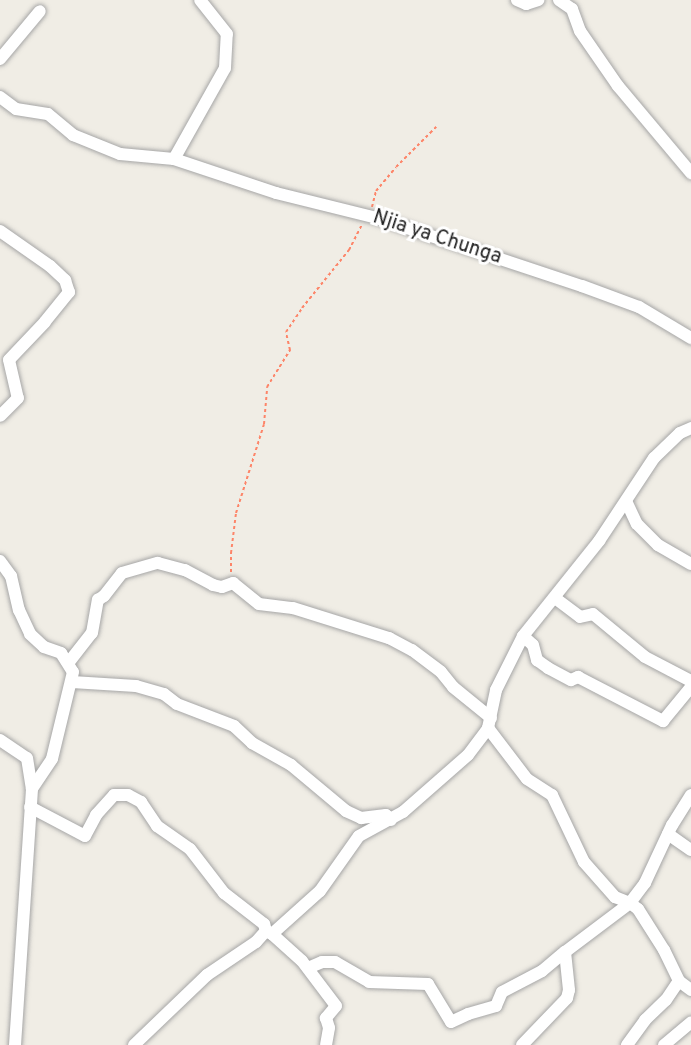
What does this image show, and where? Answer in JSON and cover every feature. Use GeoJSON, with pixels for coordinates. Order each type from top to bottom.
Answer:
{"type":"FeatureCollection","features":[{"type":"Feature","properties":{"kind":"street"},"geometry":{"type":"LineString","coordinates":[[174,159],[225,68],[227,34],[200,0]]}},
{"type":"Feature","properties":{"kind":"street"},"geometry":{"type":"LineString","coordinates":[[517,0],[526,4],[538,0]]}},
{"type":"Feature","properties":{"kind":"street"},"geometry":{"type":"LineString","coordinates":[[560,0],[572,9],[580,31],[618,86],[691,173]]}},
{"type":"Feature","properties":{"kind":"street"},"geometry":{"type":"LineString","coordinates":[[0,59],[39,11]]}},
{"type":"Feature","properties":{"kind":"street","name":"Njia ya Chunga"},"geometry":{"type":"LineString","coordinates":[[0,97],[16,109],[48,114],[73,135],[94,145],[120,154],[174,159],[276,193],[368,216],[476,250],[639,307],[691,338]]}},
{"type":"Feature","properties":{"kind":"street"},"geometry":{"type":"LineString","coordinates":[[0,231],[50,266],[65,280],[69,292],[45,322],[9,360],[18,398],[0,416]]}},
{"type":"Feature","properties":{"kind":"street"},"geometry":{"type":"LineString","coordinates":[[134,1045],[207,975],[269,933],[320,891],[359,836],[391,820],[468,755],[490,723],[496,690],[523,636],[555,598],[627,503],[654,458],[680,433],[691,428]]}},
{"type":"Feature","properties":{"kind":"street"},"geometry":{"type":"LineString","coordinates":[[627,503],[637,524],[658,545],[691,564]]}},
{"type":"Feature","properties":{"kind":"street"},"geometry":{"type":"LineString","coordinates":[[0,561],[11,576],[19,610],[30,634],[36,642],[61,653],[74,672],[52,759],[32,789]]}},
{"type":"Feature","properties":{"kind":"street"},"geometry":{"type":"LineString","coordinates":[[69,662],[92,633],[98,600],[122,573],[158,563],[184,570],[213,585],[222,587],[233,584],[259,604],[294,608],[308,615],[331,619],[344,626],[389,638],[412,650],[441,672],[490,723],[527,779],[552,795],[584,862],[615,897],[638,909],[664,950],[679,981],[691,990]]}},
{"type":"Feature","properties":{"kind":"street"},"geometry":{"type":"LineString","coordinates":[[555,598],[580,617],[593,614],[645,657],[691,681]]}},
{"type":"Feature","properties":{"kind":"street"},"geometry":{"type":"LineString","coordinates":[[523,636],[533,645],[537,660],[548,668],[571,680],[578,677],[663,721],[691,687]]}},
{"type":"Feature","properties":{"kind":"street"},"geometry":{"type":"LineString","coordinates":[[72,681],[136,686],[164,694],[177,704],[234,726],[252,743],[291,765],[346,811],[361,818],[386,815],[391,820]]}},
{"type":"Feature","properties":{"kind":"street"},"geometry":{"type":"LineString","coordinates":[[0,740],[27,758],[32,789],[15,1045]]}},
{"type":"Feature","properties":{"kind":"street"},"geometry":{"type":"LineString","coordinates":[[30,807],[85,836],[96,814],[114,795],[128,795],[141,802],[158,826],[190,849],[225,893],[264,924],[269,933],[308,968],[336,1006],[326,1018],[329,1028],[326,1045]]}},
{"type":"Feature","properties":{"kind":"street"},"geometry":{"type":"LineString","coordinates":[[308,968],[322,962],[335,962],[369,982],[428,984],[451,1022],[468,1014],[496,1006],[502,992],[542,971],[630,903],[645,883],[668,834],[691,795]]}},
{"type":"Feature","properties":{"kind":"street"},"geometry":{"type":"LineString","coordinates":[[668,834],[691,850]]}},
{"type":"Feature","properties":{"kind":"street"},"geometry":{"type":"LineString","coordinates":[[522,1045],[567,998],[565,952]]}},
{"type":"Feature","properties":{"kind":"street"},"geometry":{"type":"LineString","coordinates":[[627,1045],[645,1020],[666,1000],[679,981]]}},
{"type":"Feature","properties":{"kind":"street"},"geometry":{"type":"LineString","coordinates":[[664,1045],[691,1022]]}},
{"type":"Feature","properties":{"kind":"path"},"geometry":{"type":"LineString","coordinates":[[233,584],[231,553],[236,513],[264,424],[267,387],[290,350],[286,332],[302,308],[349,250],[368,216],[376,191],[396,167],[436,127]]}}]}
